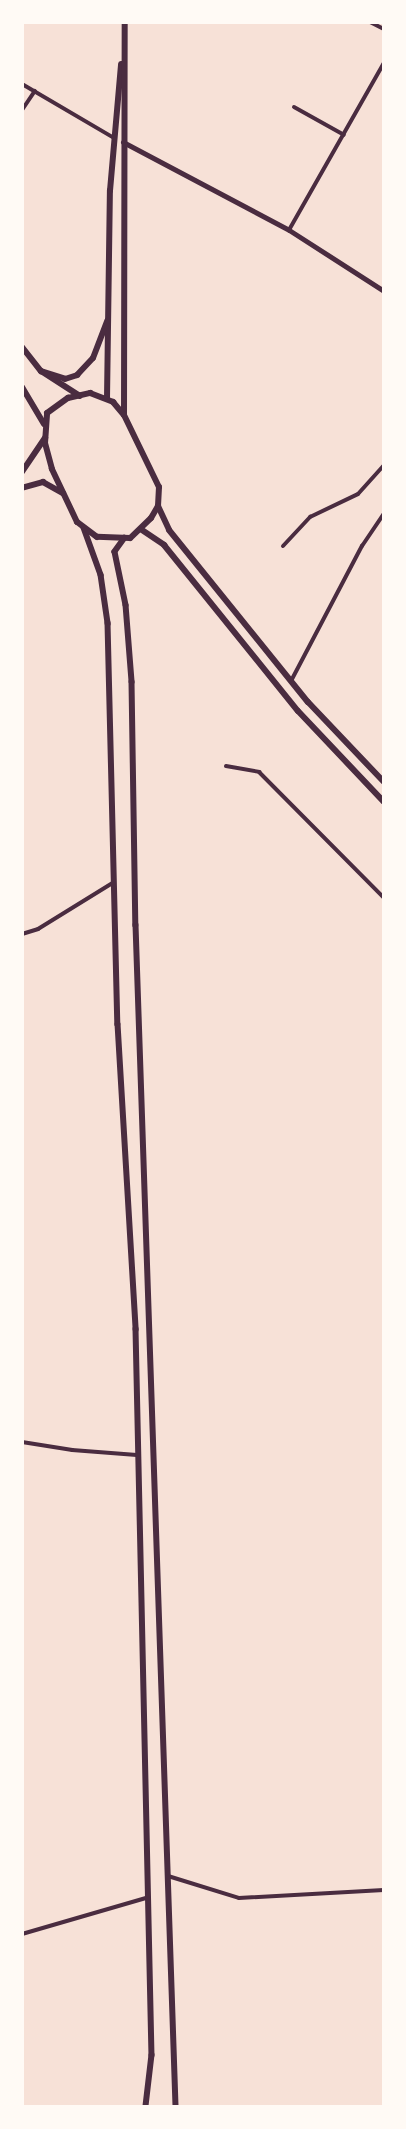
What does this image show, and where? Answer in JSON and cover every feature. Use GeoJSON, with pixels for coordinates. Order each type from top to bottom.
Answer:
{"type":"FeatureCollection","features":[{"type":"Feature","properties":{"kind":"main road"},"geometry":{"type":"LineString","coordinates":[[107,399],[110,191],[125,22]]}},
{"type":"Feature","properties":{"kind":"main road"},"geometry":{"type":"LineString","coordinates":[[124,415],[125,22]]}},
{"type":"Feature","properties":{"kind":"main road"},"geometry":{"type":"LineString","coordinates":[[41,371],[65,379],[77,375],[93,358],[107,321]]}},
{"type":"Feature","properties":{"kind":"main road"},"geometry":{"type":"LineString","coordinates":[[22,347],[41,371],[80,396]]}},
{"type":"Feature","properties":{"kind":"main road"},"geometry":{"type":"LineString","coordinates":[[22,386],[44,424]]}},
{"type":"Feature","properties":{"kind":"main road"},"geometry":{"type":"LineString","coordinates":[[158,506],[142,530],[125,538],[97,537],[84,528],[77,522],[52,469],[45,438],[44,424],[47,413],[56,405],[90,393],[107,399],[124,415],[159,487],[158,506],[169,530],[291,681],[384,782]]}},
{"type":"Feature","properties":{"kind":"main road"},"geometry":{"type":"LineString","coordinates":[[22,472],[45,438]]}},
{"type":"Feature","properties":{"kind":"main road"},"geometry":{"type":"LineString","coordinates":[[22,488],[44,482],[63,493]]}},
{"type":"Feature","properties":{"kind":"main road"},"geometry":{"type":"LineString","coordinates":[[84,528],[102,575],[108,623],[118,1024],[136,1329],[146,1898],[152,2055],[146,2106]]}},
{"type":"Feature","properties":{"kind":"main road"},"geometry":{"type":"LineString","coordinates":[[142,530],[164,545],[298,711],[384,802]]}},
{"type":"Feature","properties":{"kind":"main road"},"geometry":{"type":"LineString","coordinates":[[125,538],[115,552],[126,605],[132,682],[136,925],[176,2106]]}},
{"type":"Feature","properties":{"kind":"street"},"geometry":{"type":"LineString","coordinates":[[370,22],[384,29]]}},
{"type":"Feature","properties":{"kind":"street"},"geometry":{"type":"LineString","coordinates":[[288,230],[384,63]]}},
{"type":"Feature","properties":{"kind":"street"},"geometry":{"type":"LineString","coordinates":[[22,84],[114,138]]}},
{"type":"Feature","properties":{"kind":"street"},"geometry":{"type":"LineString","coordinates":[[22,110],[35,91]]}},
{"type":"Feature","properties":{"kind":"street"},"geometry":{"type":"LineString","coordinates":[[294,108],[344,135]]}},
{"type":"Feature","properties":{"kind":"street"},"geometry":{"type":"LineString","coordinates":[[124,142],[288,230],[384,291]]}},
{"type":"Feature","properties":{"kind":"street"},"geometry":{"type":"LineString","coordinates":[[283,546],[310,517],[358,494],[384,465]]}},
{"type":"Feature","properties":{"kind":"street"},"geometry":{"type":"LineString","coordinates":[[291,681],[358,553],[383,514]]}},
{"type":"Feature","properties":{"kind":"street"},"geometry":{"type":"LineString","coordinates":[[226,766],[259,772],[384,898]]}},
{"type":"Feature","properties":{"kind":"street"},"geometry":{"type":"LineString","coordinates":[[23,935],[38,929],[114,882]]}},
{"type":"Feature","properties":{"kind":"street"},"geometry":{"type":"LineString","coordinates":[[22,1442],[72,1450],[137,1455]]}},
{"type":"Feature","properties":{"kind":"street"},"geometry":{"type":"LineString","coordinates":[[168,1876],[239,1898],[384,1890]]}},
{"type":"Feature","properties":{"kind":"street"},"geometry":{"type":"LineString","coordinates":[[22,1934],[146,1898]]}}]}
